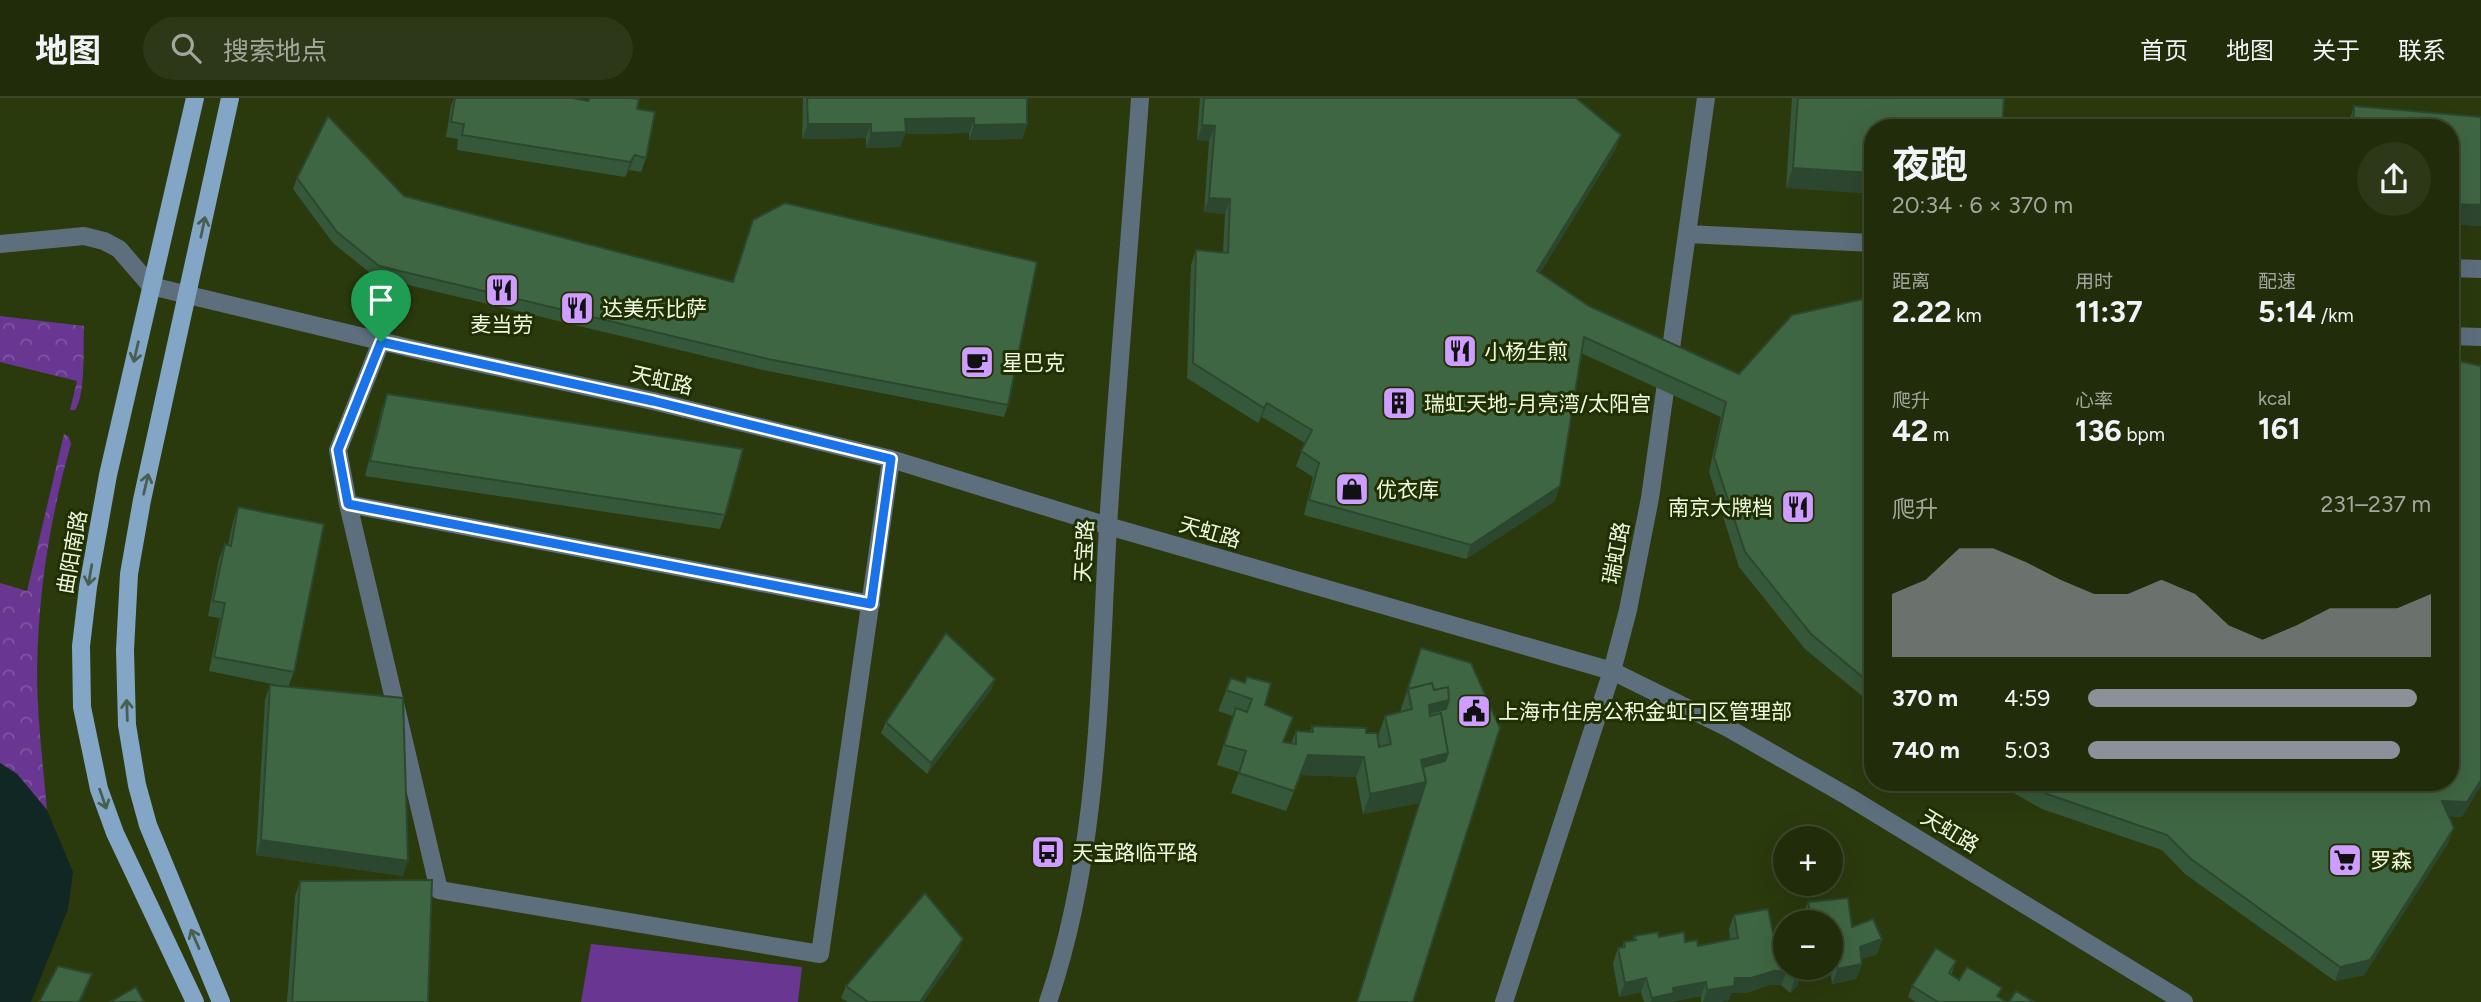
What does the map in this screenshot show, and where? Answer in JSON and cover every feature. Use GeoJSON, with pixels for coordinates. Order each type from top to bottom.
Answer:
{"type":"FeatureCollection","features":[{"type":"Feature","properties":{"kind":"main road","name":"曲阳南路"},"geometry":{"type":"LineString","coordinates":[[195,98],[108,475],[80,646],[82,707],[99,789],[115,833],[195,1002]]}},
{"type":"Feature","properties":{"kind":"main road"},"geometry":{"type":"LineString","coordinates":[[221,1002],[148,825],[137,785],[127,725],[125,650],[129,574],[142,500],[230,98]]}},
{"type":"Feature","properties":{"kind":"street","name":"天宝路"},"geometry":{"type":"LineString","coordinates":[[1048,1002],[1076,900],[1089,815],[1140,98]]}},
{"type":"Feature","properties":{"kind":"street","name":"瑞虹路"},"geometry":{"type":"LineString","coordinates":[[1504,1002],[1612,671],[1628,610],[1650,498],[1706,98]]}},
{"type":"Feature","properties":{"kind":"street"},"geometry":{"type":"LineString","coordinates":[[1687,234],[1864,243]]}},
{"type":"Feature","properties":{"kind":"street"},"geometry":{"type":"LineString","coordinates":[[0,244],[84,236],[104,241],[119,249],[151,286]]}},
{"type":"Feature","properties":{"kind":"street"},"geometry":{"type":"LineString","coordinates":[[2459,268],[2481,269]]}},
{"type":"Feature","properties":{"kind":"street","name":"天虹路"},"geometry":{"type":"LineString","coordinates":[[151,286],[381,342],[653,401],[891,459],[1108,526],[1612,671],[1728,728],[1849,797],[2184,1002]]}},
{"type":"Feature","properties":{"kind":"street"},"geometry":{"type":"LineString","coordinates":[[2459,336],[2481,337]]}},
{"type":"Feature","properties":{"kind":"street"},"geometry":{"type":"LineString","coordinates":[[381,342],[338,450],[348,504],[439,890],[820,954],[891,459]]}},
{"type":"Feature","properties":{"kind":"street"},"geometry":{"type":"LineString","coordinates":[[348,504],[871,604]]}},
{"type":"Feature","properties":{"kind":"green space"},"geometry":{"type":"Polygon","coordinates":[[[0,316],[84,326],[81,393],[75,410],[70,410],[77,381],[0,362],[0,316]]]}},
{"type":"Feature","properties":{"kind":"green space"},"geometry":{"type":"Polygon","coordinates":[[[64,434],[69,437],[71,444],[46,556],[38,642],[38,706],[47,810],[17,774],[0,763],[0,583],[27,591],[64,434]]]}},
{"type":"Feature","properties":{"kind":"green space"},"geometry":{"type":"Polygon","coordinates":[[[591,944],[802,967],[798,1002],[581,1002],[591,944]]]}},
{"type":"Feature","properties":{"kind":"water"},"geometry":{"type":"Polygon","coordinates":[[[0,763],[17,774],[47,810],[73,872],[68,909],[31,1002],[0,1002],[0,763]]]}},
{"type":"Feature","properties":{"kind":"building"},"geometry":{"type":"Polygon","coordinates":[[[455,98],[572,98],[588,101],[590,98],[631,98],[639,99],[637,109],[655,112],[646,158],[635,155],[630,162],[462,135],[464,124],[451,122],[455,98]]]}},
{"type":"Feature","properties":{"kind":"building"},"geometry":{"type":"Polygon","coordinates":[[[807,98],[1027,98],[1027,124],[974,125],[974,118],[905,119],[906,132],[871,133],[871,124],[808,124],[807,98]]]}},
{"type":"Feature","properties":{"kind":"building","name":"瑞虹天地-月亮湾/太阳宫"},"geometry":{"type":"Polygon","coordinates":[[[1204,98],[1576,98],[1621,135],[1537,271],[1589,306],[1739,374],[1792,315],[1864,299],[1864,678],[1811,634],[1745,552],[1714,457],[1726,402],[1584,337],[1560,486],[1471,545],[1309,500],[1319,463],[1301,451],[1312,430],[1267,403],[1264,408],[1193,363],[1196,250],[1228,253],[1230,199],[1209,198],[1215,126],[1202,125],[1204,98]]]}},
{"type":"Feature","properties":{"kind":"building"},"geometry":{"type":"Polygon","coordinates":[[[1798,98],[2004,98],[2003,119],[1864,119],[1864,172],[1793,168],[1798,98]]]}},
{"type":"Feature","properties":{"kind":"building"},"geometry":{"type":"Polygon","coordinates":[[[2354,106],[2481,117],[2481,205],[2459,204],[2459,119],[2353,119],[2354,106]]]}},
{"type":"Feature","properties":{"kind":"building"},"geometry":{"type":"Polygon","coordinates":[[[328,116],[404,196],[733,282],[753,220],[785,203],[1037,262],[1008,405],[768,359],[379,266],[337,232],[297,178],[328,116]]]}},
{"type":"Feature","properties":{"kind":"building"},"geometry":{"type":"Polygon","coordinates":[[[2459,361],[2481,366],[2481,780],[2467,802],[2442,801],[2454,828],[2370,960],[2340,967],[2191,859],[2167,835],[2042,791],[2459,791],[2459,361]]]}},
{"type":"Feature","properties":{"kind":"building"},"geometry":{"type":"Polygon","coordinates":[[[387,394],[743,449],[725,515],[370,461],[387,394]]]}},
{"type":"Feature","properties":{"kind":"building"},"geometry":{"type":"Polygon","coordinates":[[[238,507],[324,524],[294,672],[214,657],[225,603],[213,601],[225,544],[231,546],[238,507]]]}},
{"type":"Feature","properties":{"kind":"building"},"geometry":{"type":"Polygon","coordinates":[[[946,633],[995,679],[931,763],[886,722],[946,633]]]}},
{"type":"Feature","properties":{"kind":"building"},"geometry":{"type":"Polygon","coordinates":[[[1421,648],[1471,663],[1500,728],[1413,1002],[1357,1002],[1426,782],[1423,767],[1445,761],[1448,753],[1441,713],[1430,716],[1430,713],[1446,709],[1449,700],[1448,687],[1434,690],[1432,683],[1408,689],[1405,697],[1421,648]]]}},
{"type":"Feature","properties":{"kind":"building"},"geometry":{"type":"Polygon","coordinates":[[[1247,677],[1271,683],[1265,705],[1293,717],[1283,742],[1296,744],[1296,731],[1313,732],[1312,726],[1366,728],[1366,733],[1377,733],[1379,747],[1391,744],[1385,716],[1412,709],[1408,689],[1432,683],[1434,690],[1448,687],[1449,700],[1429,705],[1430,716],[1441,713],[1448,753],[1421,760],[1426,782],[1370,794],[1364,757],[1308,755],[1294,791],[1239,773],[1246,751],[1224,745],[1236,708],[1247,712],[1252,699],[1226,690],[1231,678],[1245,683],[1247,677]]]}},
{"type":"Feature","properties":{"kind":"building"},"geometry":{"type":"Polygon","coordinates":[[[270,685],[403,698],[408,861],[261,840],[270,685]]]}},
{"type":"Feature","properties":{"kind":"building"},"geometry":{"type":"Polygon","coordinates":[[[432,880],[428,1002],[292,1002],[300,881],[432,880]]]}},
{"type":"Feature","properties":{"kind":"building"},"geometry":{"type":"Polygon","coordinates":[[[925,893],[963,939],[920,1002],[868,1002],[846,986],[925,893]]]}},
{"type":"Feature","properties":{"kind":"building"},"geometry":{"type":"Polygon","coordinates":[[[1848,898],[1852,927],[1873,919],[1882,939],[1860,947],[1862,964],[1843,968],[1843,910],[1810,910],[1808,902],[1848,898]]]}},
{"type":"Feature","properties":{"kind":"building"},"geometry":{"type":"Polygon","coordinates":[[[1768,909],[1773,933],[1773,971],[1751,978],[1735,978],[1734,986],[1707,990],[1706,982],[1673,988],[1674,993],[1652,998],[1646,978],[1625,983],[1618,948],[1625,947],[1624,942],[1636,940],[1634,936],[1658,932],[1659,937],[1684,932],[1685,942],[1697,940],[1698,946],[1738,938],[1734,915],[1768,909]]]}},
{"type":"Feature","properties":{"kind":"building"},"geometry":{"type":"Polygon","coordinates":[[[1936,948],[1956,961],[1949,973],[1959,980],[1967,967],[2002,988],[1997,996],[2006,1002],[1938,1002],[1912,986],[1936,948]]]}},
{"type":"Feature","properties":{"kind":"building"},"geometry":{"type":"Polygon","coordinates":[[[58,966],[92,974],[79,1002],[39,1002],[58,966]]]}},
{"type":"Feature","properties":{"kind":"building"},"geometry":{"type":"Polygon","coordinates":[[[136,987],[144,1002],[110,1002],[136,987]]]}},
{"type":"Feature","properties":{"kind":"building"},"geometry":{"type":"Polygon","coordinates":[[[2016,991],[2034,1002],[2009,1002],[2016,991]]]}},
{"type":"Feature","properties":{"kind":"place","name":"麦当劳"},"geometry":{"type":"Point","coordinates":[502,290]}},
{"type":"Feature","properties":{"kind":"place","name":"达美乐比萨"},"geometry":{"type":"Point","coordinates":[577,308]}},
{"type":"Feature","properties":{"kind":"place","name":"小杨生煎"},"geometry":{"type":"Point","coordinates":[1460,351]}},
{"type":"Feature","properties":{"kind":"place","name":"星巴克"},"geometry":{"type":"Point","coordinates":[977,362]}},
{"type":"Feature","properties":{"kind":"place","name":"瑞虹天地-月亮湾/太阳宫"},"geometry":{"type":"Point","coordinates":[1399,403]}},
{"type":"Feature","properties":{"kind":"place","name":"优衣库"},"geometry":{"type":"Point","coordinates":[1352,489]}},
{"type":"Feature","properties":{"kind":"place","name":"南京大牌档"},"geometry":{"type":"Point","coordinates":[1798,507]}},
{"type":"Feature","properties":{"kind":"place","name":"上海市住房公积金虹口区管理部"},"geometry":{"type":"Point","coordinates":[1474,711]}},
{"type":"Feature","properties":{"kind":"place","name":"天宝路临平路"},"geometry":{"type":"Point","coordinates":[1048,852]}},
{"type":"Feature","properties":{"kind":"place","name":"罗森"},"geometry":{"type":"Point","coordinates":[2345,860]}},
{"type":"Feature","properties":{"kind":"route"},"geometry":{"type":"LineString","coordinates":[[381,342],[653,401],[891,459],[871,604],[348,504],[338,450],[381,342]]}}]}
